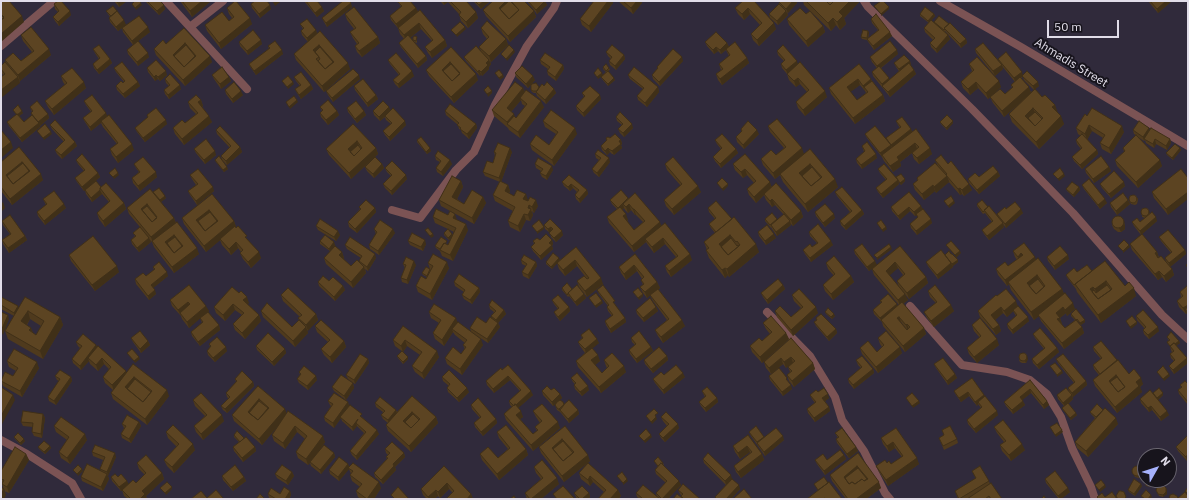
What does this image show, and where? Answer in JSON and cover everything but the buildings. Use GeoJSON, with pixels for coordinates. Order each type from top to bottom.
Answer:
{"type":"FeatureCollection","features":[{"type":"Feature","properties":{"kind":"street"},"geometry":{"type":"LineString","coordinates":[[1,46],[54,1]]}},
{"type":"Feature","properties":{"kind":"street"},"geometry":{"type":"LineString","coordinates":[[166,1],[247,89]]}},
{"type":"Feature","properties":{"kind":"street"},"geometry":{"type":"LineString","coordinates":[[190,27],[222,1]]}},
{"type":"Feature","properties":{"kind":"street"},"geometry":{"type":"LineString","coordinates":[[392,210],[420,218],[456,170],[474,152],[495,105],[525,51],[554,8],[557,1]]}},
{"type":"Feature","properties":{"kind":"street"},"geometry":{"type":"LineString","coordinates":[[864,1],[868,7],[1073,213],[1162,315],[1188,338]]}},
{"type":"Feature","properties":{"kind":"street","name":"Ahmadis Street"},"geometry":{"type":"LineString","coordinates":[[940,1],[1188,146]]}},
{"type":"Feature","properties":{"kind":"street"},"geometry":{"type":"LineString","coordinates":[[910,306],[962,365],[1007,372],[1030,380],[1047,394],[1061,417],[1072,448],[1095,499]]}},
{"type":"Feature","properties":{"kind":"street"},"geometry":{"type":"LineString","coordinates":[[767,312],[810,356],[835,397],[842,420],[864,451],[885,493],[890,499]]}},
{"type":"Feature","properties":{"kind":"street"},"geometry":{"type":"LineString","coordinates":[[1,440],[72,482],[80,499]]}}]}
